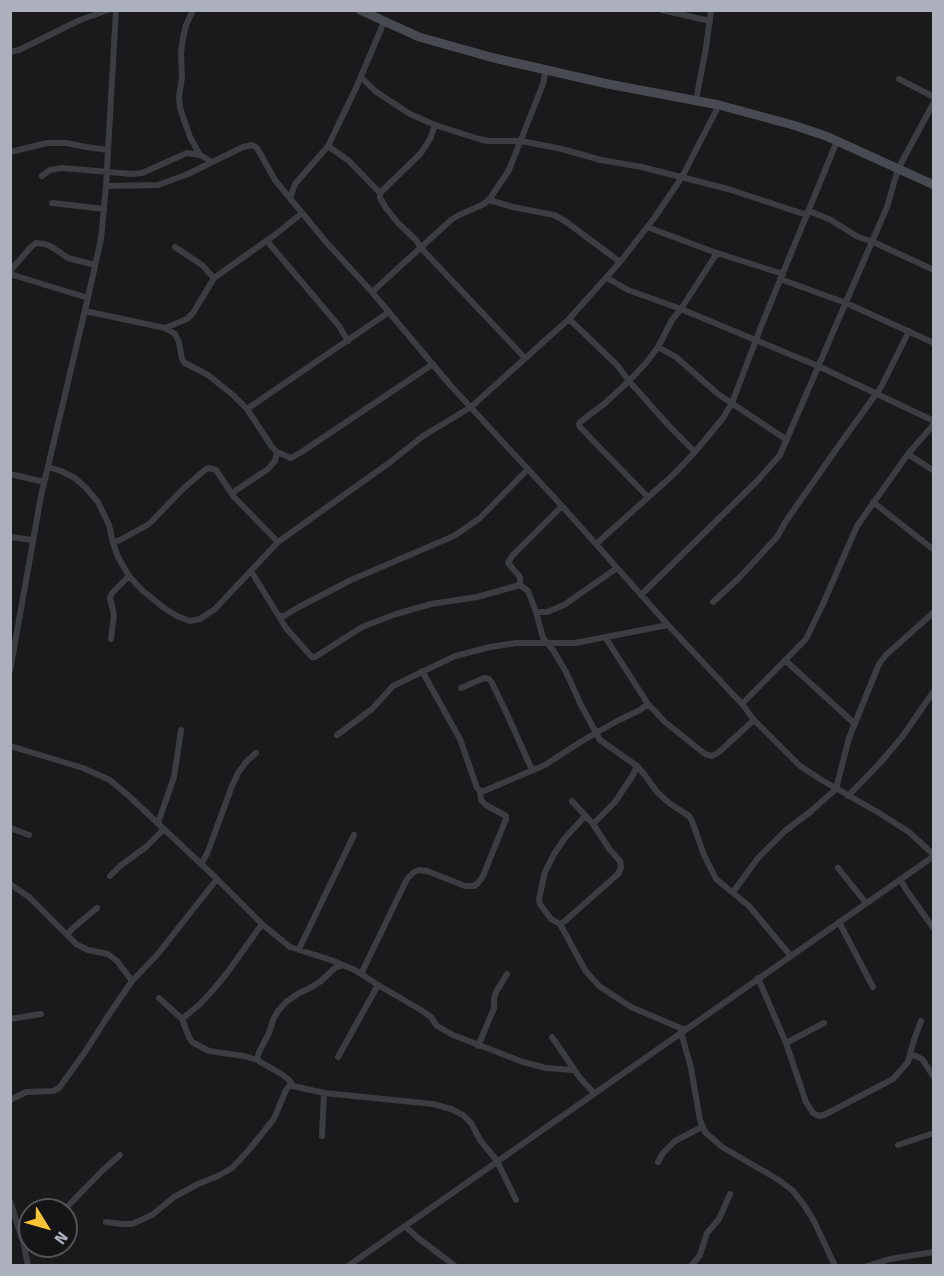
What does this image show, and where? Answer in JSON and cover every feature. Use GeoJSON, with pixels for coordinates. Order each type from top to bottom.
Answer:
{"type":"FeatureCollection","features":[{"type":"Feature","properties":{"kind":"street"},"geometry":{"type":"LineString","coordinates":[[10,52],[19,50],[80,20],[108,10]]}},
{"type":"Feature","properties":{"kind":"street"},"geometry":{"type":"LineString","coordinates":[[10,671],[14,627],[44,482],[101,239],[116,10]]}},
{"type":"Feature","properties":{"kind":"street"},"geometry":{"type":"LineString","coordinates":[[193,10],[183,38],[179,97],[180,108],[191,141],[200,155]]}},
{"type":"Feature","properties":{"kind":"street"},"geometry":{"type":"LineString","coordinates":[[360,10],[419,37],[494,58],[608,84],[719,105],[793,125],[837,141],[933,185]]}},
{"type":"Feature","properties":{"kind":"street"},"geometry":{"type":"LineString","coordinates":[[662,10],[710,21]]}},
{"type":"Feature","properties":{"kind":"street"},"geometry":{"type":"LineString","coordinates":[[696,100],[711,10]]}},
{"type":"Feature","properties":{"kind":"street"},"geometry":{"type":"LineString","coordinates":[[290,198],[295,184],[328,146],[357,88],[384,21]]}},
{"type":"Feature","properties":{"kind":"street"},"geometry":{"type":"LineString","coordinates":[[372,292],[459,215],[489,200],[509,170],[543,84],[546,70]]}},
{"type":"Feature","properties":{"kind":"street"},"geometry":{"type":"LineString","coordinates":[[361,77],[375,91],[410,114],[435,125],[488,141],[521,141],[642,167],[823,216],[855,236],[933,270]]}},
{"type":"Feature","properties":{"kind":"street"},"geometry":{"type":"LineString","coordinates":[[899,79],[933,97]]}},
{"type":"Feature","properties":{"kind":"street"},"geometry":{"type":"LineString","coordinates":[[357,88],[375,91]]}},
{"type":"Feature","properties":{"kind":"street"},"geometry":{"type":"LineString","coordinates":[[641,595],[771,467],[780,455],[887,207],[898,169],[933,102]]}},
{"type":"Feature","properties":{"kind":"street"},"geometry":{"type":"LineString","coordinates":[[48,467],[75,478],[98,502],[109,525],[118,557],[129,576],[143,591],[177,616],[190,621],[200,619],[215,609],[278,542],[423,436],[471,407],[570,320],[620,262],[682,177],[719,105]]}},
{"type":"Feature","properties":{"kind":"street"},"geometry":{"type":"LineString","coordinates":[[380,193],[421,153],[435,125]]}},
{"type":"Feature","properties":{"kind":"street"},"geometry":{"type":"LineString","coordinates":[[187,153],[191,141]]}},
{"type":"Feature","properties":{"kind":"street"},"geometry":{"type":"LineString","coordinates":[[596,544],[695,452],[723,418],[732,403],[837,141]]}},
{"type":"Feature","properties":{"kind":"street"},"geometry":{"type":"LineString","coordinates":[[10,152],[47,143],[66,143],[108,150]]}},
{"type":"Feature","properties":{"kind":"street"},"geometry":{"type":"LineString","coordinates":[[106,186],[158,185],[188,174],[243,147],[252,145],[257,148],[274,180],[451,386],[742,704],[754,720],[800,766],[909,832],[933,856],[348,1266]]}},
{"type":"Feature","properties":{"kind":"street"},"geometry":{"type":"LineString","coordinates":[[328,146],[349,161],[380,193],[380,198],[398,223],[525,358]]}},
{"type":"Feature","properties":{"kind":"street"},"geometry":{"type":"LineString","coordinates":[[42,177],[54,168],[142,174],[187,153],[200,155],[212,162]]}},
{"type":"Feature","properties":{"kind":"street"},"geometry":{"type":"LineString","coordinates":[[282,189],[295,184]]}},
{"type":"Feature","properties":{"kind":"street"},"geometry":{"type":"LineString","coordinates":[[489,200],[554,214],[620,262]]}},
{"type":"Feature","properties":{"kind":"street"},"geometry":{"type":"LineString","coordinates":[[52,203],[104,209]]}},
{"type":"Feature","properties":{"kind":"street"},"geometry":{"type":"LineString","coordinates":[[165,328],[187,319],[214,278],[302,213]]}},
{"type":"Feature","properties":{"kind":"street"},"geometry":{"type":"LineString","coordinates":[[647,227],[782,277],[846,303],[933,343]]}},
{"type":"Feature","properties":{"kind":"street"},"geometry":{"type":"LineString","coordinates":[[267,241],[339,326],[348,341]]}},
{"type":"Feature","properties":{"kind":"street"},"geometry":{"type":"LineString","coordinates":[[88,298],[10,272],[36,243],[52,247],[68,258],[95,265]]}},
{"type":"Feature","properties":{"kind":"street"},"geometry":{"type":"LineString","coordinates":[[175,247],[202,266],[214,278]]}},
{"type":"Feature","properties":{"kind":"street"},"geometry":{"type":"LineString","coordinates":[[648,497],[579,424],[604,404],[646,363],[717,254]]}},
{"type":"Feature","properties":{"kind":"street"},"geometry":{"type":"LineString","coordinates":[[607,278],[628,290],[681,309],[818,366],[933,422],[857,526],[806,639],[742,704]]}},
{"type":"Feature","properties":{"kind":"street"},"geometry":{"type":"LineString","coordinates":[[85,310],[165,328],[175,334],[185,363],[208,375],[233,394],[247,409],[272,447],[277,452],[291,458],[433,364]]}},
{"type":"Feature","properties":{"kind":"street"},"geometry":{"type":"LineString","coordinates":[[247,409],[389,312]]}},
{"type":"Feature","properties":{"kind":"street"},"geometry":{"type":"LineString","coordinates":[[570,320],[617,365],[669,427],[695,452]]}},
{"type":"Feature","properties":{"kind":"street"},"geometry":{"type":"LineString","coordinates":[[175,334],[178,323]]}},
{"type":"Feature","properties":{"kind":"street"},"geometry":{"type":"LineString","coordinates":[[713,602],[777,537],[877,393],[909,332]]}},
{"type":"Feature","properties":{"kind":"street"},"geometry":{"type":"LineString","coordinates":[[658,347],[676,357],[711,388],[787,440]]}},
{"type":"Feature","properties":{"kind":"street"},"geometry":{"type":"LineString","coordinates":[[232,494],[272,466],[277,452]]}},
{"type":"Feature","properties":{"kind":"street"},"geometry":{"type":"LineString","coordinates":[[908,454],[933,471]]}},
{"type":"Feature","properties":{"kind":"street"},"geometry":{"type":"LineString","coordinates":[[113,543],[149,524],[183,488],[206,469],[211,468],[216,470],[232,494],[278,542]]}},
{"type":"Feature","properties":{"kind":"street"},"geometry":{"type":"LineString","coordinates":[[280,616],[284,616],[351,580],[454,536],[480,519],[528,469]]}},
{"type":"Feature","properties":{"kind":"street"},"geometry":{"type":"LineString","coordinates":[[10,474],[44,482]]}},
{"type":"Feature","properties":{"kind":"street"},"geometry":{"type":"LineString","coordinates":[[873,502],[933,550]]}},
{"type":"Feature","properties":{"kind":"street"},"geometry":{"type":"LineString","coordinates":[[520,585],[520,577],[508,561],[562,506]]}},
{"type":"Feature","properties":{"kind":"street"},"geometry":{"type":"LineString","coordinates":[[10,537],[33,540]]}},
{"type":"Feature","properties":{"kind":"street"},"geometry":{"type":"LineString","coordinates":[[537,612],[547,612],[564,605],[617,568]]}},
{"type":"Feature","properties":{"kind":"street"},"geometry":{"type":"LineString","coordinates":[[251,571],[286,628],[312,657],[362,627],[396,614],[431,604],[477,597],[520,585]]}},
{"type":"Feature","properties":{"kind":"street"},"geometry":{"type":"LineString","coordinates":[[111,639],[114,615],[110,598],[129,576]]}},
{"type":"Feature","properties":{"kind":"street"},"geometry":{"type":"LineString","coordinates":[[520,585],[528,591],[537,612],[543,638],[566,672],[596,733],[607,746],[637,766],[663,798],[689,816],[713,873],[721,884],[749,906],[790,955]]}},
{"type":"Feature","properties":{"kind":"street"},"geometry":{"type":"LineString","coordinates":[[733,892],[758,858],[785,831],[836,789],[849,738],[879,664],[933,613]]}},
{"type":"Feature","properties":{"kind":"street"},"geometry":{"type":"LineString","coordinates":[[337,735],[372,709],[393,686],[455,656],[490,646],[516,643],[575,643],[668,625]]}},
{"type":"Feature","properties":{"kind":"street"},"geometry":{"type":"LineString","coordinates":[[606,637],[648,704],[665,722],[705,754],[712,756],[754,720]]}},
{"type":"Feature","properties":{"kind":"street"},"geometry":{"type":"LineString","coordinates":[[784,660],[855,724]]}},
{"type":"Feature","properties":{"kind":"street"},"geometry":{"type":"LineString","coordinates":[[361,974],[407,879],[419,870],[465,886],[474,886],[483,876],[506,819],[506,816],[481,800],[480,791],[460,739],[422,671]]}},
{"type":"Feature","properties":{"kind":"street"},"geometry":{"type":"LineString","coordinates":[[461,688],[484,678],[492,683],[532,770]]}},
{"type":"Feature","properties":{"kind":"street"},"geometry":{"type":"LineString","coordinates":[[848,796],[902,737],[933,691]]}},
{"type":"Feature","properties":{"kind":"street"},"geometry":{"type":"LineString","coordinates":[[480,791],[545,765],[648,704]]}},
{"type":"Feature","properties":{"kind":"street"},"geometry":{"type":"LineString","coordinates":[[158,823],[174,777],[181,730]]}},
{"type":"Feature","properties":{"kind":"street"},"geometry":{"type":"LineString","coordinates":[[10,746],[83,768],[110,780],[262,924],[290,947],[344,965],[421,1010],[431,1017],[437,1026],[478,1046],[546,1068],[574,1070]]}},
{"type":"Feature","properties":{"kind":"street"},"geometry":{"type":"LineString","coordinates":[[201,864],[207,854],[238,772],[256,753]]}},
{"type":"Feature","properties":{"kind":"street"},"geometry":{"type":"LineString","coordinates":[[593,824],[615,802],[637,766]]}},
{"type":"Feature","properties":{"kind":"street"},"geometry":{"type":"LineString","coordinates":[[560,924],[618,874],[621,867],[620,861],[593,824],[572,801]]}},
{"type":"Feature","properties":{"kind":"street"},"geometry":{"type":"LineString","coordinates":[[585,816],[565,838],[545,872],[539,899],[543,909],[551,919],[560,924],[585,970],[599,986],[631,1007],[683,1031]]}},
{"type":"Feature","properties":{"kind":"street"},"geometry":{"type":"LineString","coordinates":[[10,828],[29,835]]}},
{"type":"Feature","properties":{"kind":"street"},"geometry":{"type":"LineString","coordinates":[[110,876],[164,829]]}},
{"type":"Feature","properties":{"kind":"street"},"geometry":{"type":"LineString","coordinates":[[299,949],[354,835]]}},
{"type":"Feature","properties":{"kind":"street"},"geometry":{"type":"LineString","coordinates":[[838,868],[866,903]]}},
{"type":"Feature","properties":{"kind":"street"},"geometry":{"type":"LineString","coordinates":[[10,1100],[26,1092],[53,1091],[59,1088],[132,981],[157,955],[217,879]]}},
{"type":"Feature","properties":{"kind":"street"},"geometry":{"type":"LineString","coordinates":[[900,879],[933,928]]}},
{"type":"Feature","properties":{"kind":"street"},"geometry":{"type":"LineString","coordinates":[[10,884],[29,897],[75,944],[108,954],[117,961],[132,981]]}},
{"type":"Feature","properties":{"kind":"street"},"geometry":{"type":"LineString","coordinates":[[67,935],[72,928],[97,908]]}},
{"type":"Feature","properties":{"kind":"street"},"geometry":{"type":"LineString","coordinates":[[839,922],[873,987]]}},
{"type":"Feature","properties":{"kind":"street"},"geometry":{"type":"LineString","coordinates":[[182,1019],[200,1004],[227,973],[262,924]]}},
{"type":"Feature","properties":{"kind":"street"},"geometry":{"type":"LineString","coordinates":[[257,1060],[273,1020],[286,1002],[321,981],[335,968],[344,965]]}},
{"type":"Feature","properties":{"kind":"street"},"geometry":{"type":"LineString","coordinates":[[478,1046],[494,1008],[496,992],[507,974]]}},
{"type":"Feature","properties":{"kind":"street"},"geometry":{"type":"LineString","coordinates":[[758,978],[786,1043],[806,1102],[813,1113],[819,1116],[893,1079],[908,1062],[921,1022]]}},
{"type":"Feature","properties":{"kind":"street"},"geometry":{"type":"LineString","coordinates":[[338,1057],[378,985]]}},
{"type":"Feature","properties":{"kind":"street"},"geometry":{"type":"LineString","coordinates":[[159,998],[182,1019],[192,1042],[209,1052],[244,1056],[257,1060],[289,1080],[293,1086]]}},
{"type":"Feature","properties":{"kind":"street"},"geometry":{"type":"LineString","coordinates":[[10,1019],[41,1014]]}},
{"type":"Feature","properties":{"kind":"street"},"geometry":{"type":"LineString","coordinates":[[786,1043],[824,1023]]}},
{"type":"Feature","properties":{"kind":"street"},"geometry":{"type":"LineString","coordinates":[[683,1031],[702,1127],[708,1136],[722,1147],[779,1180],[793,1191],[814,1221],[835,1266]]}},
{"type":"Feature","properties":{"kind":"street"},"geometry":{"type":"LineString","coordinates":[[552,1037],[574,1070],[594,1093]]}},
{"type":"Feature","properties":{"kind":"street"},"geometry":{"type":"LineString","coordinates":[[910,1055],[920,1057],[933,1077]]}},
{"type":"Feature","properties":{"kind":"street"},"geometry":{"type":"LineString","coordinates":[[106,1222],[132,1224],[152,1215],[174,1197],[232,1168],[273,1120],[289,1086],[324,1093],[433,1104],[463,1115],[497,1161],[516,1200]]}},
{"type":"Feature","properties":{"kind":"street"},"geometry":{"type":"LineString","coordinates":[[322,1136],[324,1093]]}},
{"type":"Feature","properties":{"kind":"street"},"geometry":{"type":"LineString","coordinates":[[657,1162],[675,1141],[702,1127]]}},
{"type":"Feature","properties":{"kind":"street"},"geometry":{"type":"LineString","coordinates":[[898,1145],[933,1133]]}},
{"type":"Feature","properties":{"kind":"street"},"geometry":{"type":"LineString","coordinates":[[76,1198],[120,1155]]}},
{"type":"Feature","properties":{"kind":"street"},"geometry":{"type":"LineString","coordinates":[[691,1266],[700,1255],[707,1233],[719,1218],[730,1194]]}},
{"type":"Feature","properties":{"kind":"street"},"geometry":{"type":"LineString","coordinates":[[10,1201],[18,1221]]}},
{"type":"Feature","properties":{"kind":"street"},"geometry":{"type":"LineString","coordinates":[[405,1226],[455,1266]]}},
{"type":"Feature","properties":{"kind":"street"},"geometry":{"type":"LineString","coordinates":[[867,1266],[890,1259],[933,1252]]}},
{"type":"Feature","properties":{"kind":"street"},"geometry":{"type":"LineString","coordinates":[[357,1259],[362,1266]]}}]}
